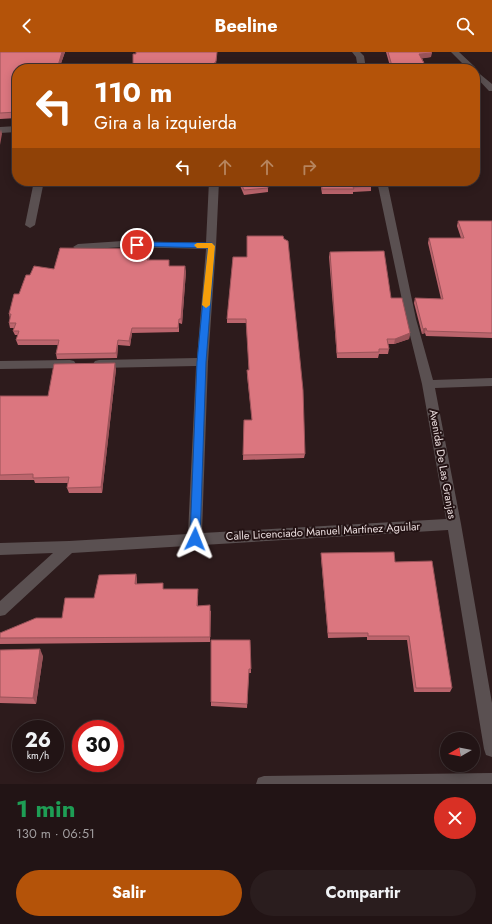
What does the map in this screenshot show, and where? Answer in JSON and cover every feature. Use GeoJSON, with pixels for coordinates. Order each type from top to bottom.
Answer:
{"type":"FeatureCollection","features":[{"type":"Feature","properties":{"kind":"street"},"geometry":{"type":"LineString","coordinates":[[356,52],[360,56],[361,64]]}},
{"type":"Feature","properties":{"kind":"street"},"geometry":{"type":"LineString","coordinates":[[455,52],[467,64]]}},
{"type":"Feature","properties":{"kind":"street"},"geometry":{"type":"LineString","coordinates":[[480,77],[492,90]]}},
{"type":"Feature","properties":{"kind":"street"},"geometry":{"type":"LineString","coordinates":[[0,130],[12,129]]}},
{"type":"Feature","properties":{"kind":"street"},"geometry":{"type":"LineString","coordinates":[[30,225],[39,186]]}},
{"type":"Feature","properties":{"kind":"street"},"geometry":{"type":"LineString","coordinates":[[195,539],[202,362],[212,246],[214,186]]}},
{"type":"Feature","properties":{"kind":"street","name":"Avenida De Las Granjas"},"geometry":{"type":"LineString","coordinates":[[383,186],[411,319],[428,384],[454,524],[492,749]]}},
{"type":"Feature","properties":{"kind":"street"},"geometry":{"type":"LineString","coordinates":[[78,247],[123,244],[212,246]]}},
{"type":"Feature","properties":{"kind":"street"},"geometry":{"type":"LineString","coordinates":[[0,365],[202,362]]}},
{"type":"Feature","properties":{"kind":"street"},"geometry":{"type":"LineString","coordinates":[[428,384],[492,382]]}},
{"type":"Feature","properties":{"kind":"street","name":"Calle Licenciado Manuel Martínez Aguilar"},"geometry":{"type":"LineString","coordinates":[[0,549],[69,547],[454,524]]}},
{"type":"Feature","properties":{"kind":"street"},"geometry":{"type":"LineString","coordinates":[[0,610],[69,547]]}},
{"type":"Feature","properties":{"kind":"street"},"geometry":{"type":"LineString","coordinates":[[264,784],[492,782]]}},
{"type":"Feature","properties":{"kind":"building"},"geometry":{"type":"Polygon","coordinates":[[[0,52],[62,52],[58,64],[12,64],[12,112],[0,113],[0,52]]]}},
{"type":"Feature","properties":{"kind":"building"},"geometry":{"type":"Polygon","coordinates":[[[136,52],[217,52],[216,61],[214,64],[133,64],[133,54],[136,54],[136,52]]]}},
{"type":"Feature","properties":{"kind":"building"},"geometry":{"type":"Polygon","coordinates":[[[388,52],[432,53],[419,54],[424,64],[391,64],[388,52]]]}},
{"type":"Feature","properties":{"kind":"building"},"geometry":{"type":"Polygon","coordinates":[[[242,186],[267,186],[268,188],[244,190],[242,186]]]}},
{"type":"Feature","properties":{"kind":"building"},"geometry":{"type":"Polygon","coordinates":[[[322,186],[371,186],[353,187],[354,189],[322,189],[322,186]]]}},
{"type":"Feature","properties":{"kind":"building"},"geometry":{"type":"Polygon","coordinates":[[[458,221],[492,221],[492,333],[427,331],[426,328],[423,329],[415,298],[443,299],[429,238],[464,238],[458,221]]]}},
{"type":"Feature","properties":{"kind":"building"},"geometry":{"type":"Polygon","coordinates":[[[247,236],[283,236],[284,239],[288,241],[303,390],[305,454],[243,455],[244,420],[252,420],[247,370],[249,370],[246,319],[227,319],[233,257],[247,257],[247,236]]]}},
{"type":"Feature","properties":{"kind":"building"},"geometry":{"type":"Polygon","coordinates":[[[60,248],[149,249],[147,260],[169,260],[169,266],[185,266],[181,319],[179,319],[178,328],[132,328],[129,341],[118,340],[116,353],[56,354],[59,340],[16,340],[19,331],[13,331],[16,323],[9,323],[11,314],[9,314],[14,294],[19,294],[26,275],[30,275],[34,266],[54,269],[60,248]]]}},
{"type":"Feature","properties":{"kind":"building"},"geometry":{"type":"Polygon","coordinates":[[[384,251],[391,298],[402,298],[410,333],[395,339],[387,339],[389,349],[379,349],[379,352],[337,353],[330,252],[384,251]]]}},
{"type":"Feature","properties":{"kind":"building"},"geometry":{"type":"Polygon","coordinates":[[[115,363],[101,487],[67,488],[69,477],[33,478],[33,474],[0,475],[0,396],[48,396],[54,364],[115,363]]]}},
{"type":"Feature","properties":{"kind":"building"},"geometry":{"type":"Polygon","coordinates":[[[394,552],[395,562],[432,561],[452,688],[416,688],[409,636],[368,636],[368,633],[328,633],[321,553],[394,552]]]}},
{"type":"Feature","properties":{"kind":"building"},"geometry":{"type":"Polygon","coordinates":[[[136,574],[135,584],[163,583],[163,589],[198,589],[197,606],[210,605],[210,637],[0,638],[0,633],[36,618],[62,618],[65,598],[94,598],[99,575],[136,574]]]}},
{"type":"Feature","properties":{"kind":"building"},"geometry":{"type":"Polygon","coordinates":[[[211,640],[250,640],[251,669],[249,669],[247,704],[211,702],[211,640]]]}},
{"type":"Feature","properties":{"kind":"building"},"geometry":{"type":"Polygon","coordinates":[[[40,649],[33,698],[0,697],[0,650],[40,649]]]}},
{"type":"Feature","properties":{"kind":"slow traffic"},"geometry":{"type":"LineString","coordinates":[[197,245],[212,246],[206,305]]}},
{"type":"Feature","properties":{"kind":"route"},"geometry":{"type":"LineString","coordinates":[[137,245],[212,246],[202,362],[195,539]]}}]}
